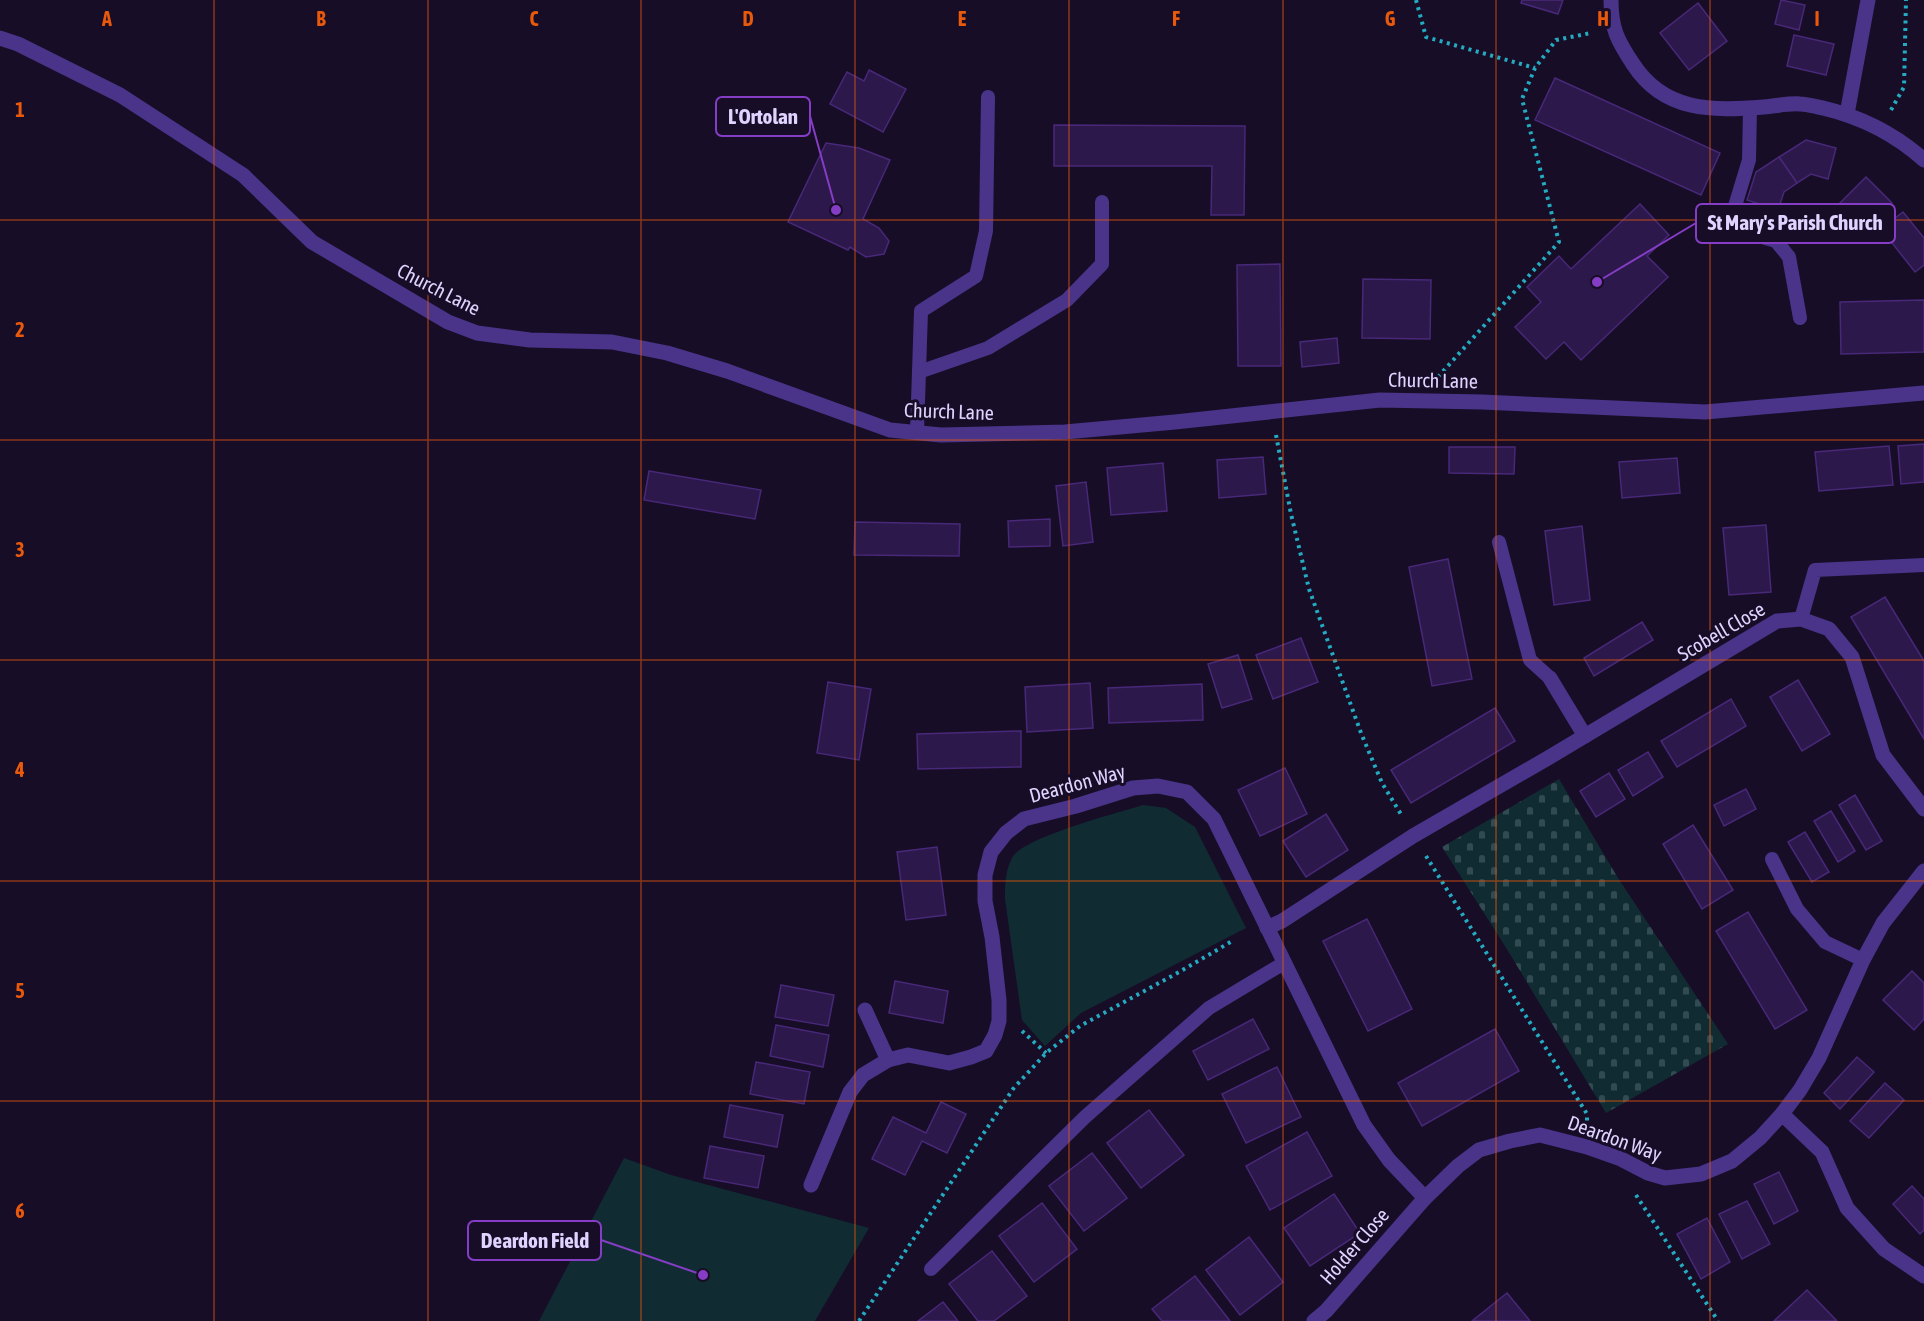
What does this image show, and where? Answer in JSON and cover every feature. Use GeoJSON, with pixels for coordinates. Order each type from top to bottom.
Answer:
{"type":"FeatureCollection","features":[{"type":"Feature","properties":{"kind":"street"},"geometry":{"type":"LineString","coordinates":[[1611,0],[1611,20],[1620,45],[1640,76],[1664,95],[1697,108],[1750,108],[1801,104],[1847,114],[1881,129],[1911,148],[1924,160]]}},
{"type":"Feature","properties":{"kind":"street"},"geometry":{"type":"LineString","coordinates":[[1847,114],[1868,0]]}},
{"type":"Feature","properties":{"kind":"street","name":"Church Lane"},"geometry":{"type":"LineString","coordinates":[[0,38],[18,44],[129,101],[243,175],[312,242],[448,322],[477,333],[530,340],[612,342],[667,353],[727,371],[890,430],[941,435],[1065,432],[1380,400],[1494,402],[1705,412],[1924,393]]}},
{"type":"Feature","properties":{"kind":"street"},"geometry":{"type":"LineString","coordinates":[[1801,619],[1828,629],[1851,657],[1883,755],[1924,809]]}},
{"type":"Feature","properties":{"kind":"street","name":"Scobell Close"},"geometry":{"type":"LineString","coordinates":[[1267,928],[1282,921],[1413,836],[1586,736],[1777,621],[1801,619]]}},
{"type":"Feature","properties":{"kind":"street"},"geometry":{"type":"LineString","coordinates":[[1550,678],[1586,736]]}},
{"type":"Feature","properties":{"kind":"street","name":"Deardon Way"},"geometry":{"type":"LineString","coordinates":[[812,1185],[850,1092],[863,1075],[888,1060],[908,1055],[949,1063],[971,1057],[986,1051],[995,1035],[999,1021],[992,937],[985,901],[985,875],[991,852],[1006,833],[1024,819],[1076,806],[1132,788],[1158,786],[1187,792],[1214,819],[1364,1125],[1389,1160],[1425,1198],[1458,1166],[1479,1150],[1540,1135],[1587,1147],[1621,1159],[1665,1179],[1701,1174],[1732,1161],[1760,1138],[1782,1114],[1819,1058],[1863,960],[1883,923],[1924,871]]}},
{"type":"Feature","properties":{"kind":"street"},"geometry":{"type":"LineString","coordinates":[[865,1010],[888,1060]]}},
{"type":"Feature","properties":{"kind":"street"},"geometry":{"type":"LineString","coordinates":[[1782,1114],[1822,1152],[1847,1208],[1884,1249],[1924,1276]]}},
{"type":"Feature","properties":{"kind":"street","name":"Holder Close"},"geometry":{"type":"LineString","coordinates":[[1314,1321],[1326,1311],[1425,1198]]}},
{"type":"Feature","properties":{"kind":"lane"},"geometry":{"type":"LineString","coordinates":[[917,432],[921,311],[976,276],[986,231],[988,97]]}},
{"type":"Feature","properties":{"kind":"lane"},"geometry":{"type":"LineString","coordinates":[[1750,108],[1749,160],[1735,206],[1748,233],[1776,241],[1789,257],[1800,318]]}},
{"type":"Feature","properties":{"kind":"lane"},"geometry":{"type":"LineString","coordinates":[[919,372],[988,348],[1067,300],[1102,264],[1102,201]]}},
{"type":"Feature","properties":{"kind":"lane"},"geometry":{"type":"LineString","coordinates":[[1498,542],[1530,660],[1550,678]]}},
{"type":"Feature","properties":{"kind":"lane"},"geometry":{"type":"LineString","coordinates":[[1801,619],[1815,570],[1924,565]]}},
{"type":"Feature","properties":{"kind":"lane"},"geometry":{"type":"LineString","coordinates":[[1772,859],[1797,909],[1825,942],[1863,960]]}},
{"type":"Feature","properties":{"kind":"lane"},"geometry":{"type":"LineString","coordinates":[[931,1269],[1085,1117],[1209,1008],[1284,963]]}},
{"type":"Feature","properties":{"kind":"path"},"geometry":{"type":"LineString","coordinates":[[1416,0],[1426,37],[1535,68]]}},
{"type":"Feature","properties":{"kind":"path"},"geometry":{"type":"LineString","coordinates":[[1881,129],[1904,87],[1906,0]]}},
{"type":"Feature","properties":{"kind":"path"},"geometry":{"type":"LineString","coordinates":[[1418,400],[1559,242],[1522,99],[1535,68],[1556,40],[1614,28]]}},
{"type":"Feature","properties":{"kind":"path"},"geometry":{"type":"LineString","coordinates":[[1271,411],[1291,514],[1309,589],[1334,661],[1378,773],[1413,836],[1587,1114],[1587,1147]]}},
{"type":"Feature","properties":{"kind":"path"},"geometry":{"type":"LineString","coordinates":[[859,1321],[1013,1089],[1046,1053],[1080,1026],[1234,940]]}},
{"type":"Feature","properties":{"kind":"path"},"geometry":{"type":"LineString","coordinates":[[999,1021],[1015,1024],[1046,1053]]}},
{"type":"Feature","properties":{"kind":"path"},"geometry":{"type":"LineString","coordinates":[[1633,1190],[1718,1321]]}},
{"type":"Feature","properties":{"kind":"green space"},"geometry":{"type":"Polygon","coordinates":[[[1559,779],[1618,878],[1728,1044],[1606,1113],[1442,847],[1559,779]]]}},
{"type":"Feature","properties":{"kind":"green space"},"geometry":{"type":"Polygon","coordinates":[[[1143,805],[1166,808],[1195,827],[1246,928],[1081,1013],[1045,1046],[1022,1020],[1005,899],[1006,879],[1012,858],[1020,850],[1052,834],[1143,805]]]}},
{"type":"Feature","properties":{"kind":"green space"},"geometry":{"type":"Polygon","coordinates":[[[624,1158],[671,1175],[869,1228],[815,1321],[539,1321],[624,1158]]]}},
{"type":"Feature","properties":{"kind":"building"},"geometry":{"type":"Polygon","coordinates":[[[1522,0],[1563,0],[1558,14],[1521,3],[1522,0]]]}},
{"type":"Feature","properties":{"kind":"building"},"geometry":{"type":"Polygon","coordinates":[[[1781,0],[1805,5],[1799,30],[1775,24],[1781,0]]]}},
{"type":"Feature","properties":{"kind":"building"},"geometry":{"type":"Polygon","coordinates":[[[1698,3],[1727,41],[1689,70],[1660,33],[1698,3]]]}},
{"type":"Feature","properties":{"kind":"building"},"geometry":{"type":"Polygon","coordinates":[[[1794,35],[1834,44],[1826,75],[1787,66],[1794,35]]]}},
{"type":"Feature","properties":{"kind":"building"},"geometry":{"type":"Polygon","coordinates":[[[869,70],[906,89],[883,132],[830,104],[847,72],[864,81],[869,70]]]}},
{"type":"Feature","properties":{"kind":"building"},"geometry":{"type":"Polygon","coordinates":[[[1555,78],[1720,153],[1701,195],[1535,120],[1555,78]]]}},
{"type":"Feature","properties":{"kind":"building"},"geometry":{"type":"Polygon","coordinates":[[[1054,125],[1245,126],[1244,215],[1211,215],[1212,166],[1054,166],[1054,125]]]}},
{"type":"Feature","properties":{"kind":"building"},"geometry":{"type":"Polygon","coordinates":[[[1806,140],[1836,148],[1828,179],[1811,174],[1797,183],[1779,157],[1806,140]]]}},
{"type":"Feature","properties":{"kind":"building"},"geometry":{"type":"Polygon","coordinates":[[[826,143],[859,148],[890,160],[863,219],[879,228],[889,241],[884,254],[866,257],[850,247],[848,250],[788,222],[826,143]]]}},
{"type":"Feature","properties":{"kind":"building"},"geometry":{"type":"Polygon","coordinates":[[[1779,157],[1797,183],[1784,192],[1778,210],[1747,200],[1756,172],[1779,157]]]}},
{"type":"Feature","properties":{"kind":"building"},"geometry":{"type":"Polygon","coordinates":[[[1866,177],[1892,203],[1863,233],[1836,207],[1866,177]]]}},
{"type":"Feature","properties":{"kind":"building"},"geometry":{"type":"Polygon","coordinates":[[[1640,204],[1669,235],[1647,256],[1668,277],[1581,360],[1564,342],[1546,359],[1515,327],[1541,302],[1527,287],[1559,256],[1571,269],[1640,204]]]}},
{"type":"Feature","properties":{"kind":"building"},"geometry":{"type":"Polygon","coordinates":[[[1903,212],[1924,238],[1924,265],[1915,272],[1881,229],[1903,212]]]}},
{"type":"Feature","properties":{"kind":"building"},"geometry":{"type":"Polygon","coordinates":[[[1280,264],[1281,366],[1238,366],[1237,265],[1280,264]]]}},
{"type":"Feature","properties":{"kind":"building"},"geometry":{"type":"Polygon","coordinates":[[[1363,279],[1431,280],[1430,339],[1362,338],[1363,279]]]}},
{"type":"Feature","properties":{"kind":"building"},"geometry":{"type":"Polygon","coordinates":[[[1924,300],[1924,352],[1841,354],[1840,302],[1924,300]]]}},
{"type":"Feature","properties":{"kind":"building"},"geometry":{"type":"Polygon","coordinates":[[[1337,338],[1339,363],[1302,367],[1300,342],[1337,338]]]}},
{"type":"Feature","properties":{"kind":"building"},"geometry":{"type":"Polygon","coordinates":[[[1924,444],[1924,482],[1901,484],[1898,446],[1924,444]]]}},
{"type":"Feature","properties":{"kind":"building"},"geometry":{"type":"Polygon","coordinates":[[[1889,446],[1893,485],[1819,491],[1815,452],[1889,446]]]}},
{"type":"Feature","properties":{"kind":"building"},"geometry":{"type":"Polygon","coordinates":[[[1449,447],[1515,447],[1514,474],[1449,473],[1449,447]]]}},
{"type":"Feature","properties":{"kind":"building"},"geometry":{"type":"Polygon","coordinates":[[[1263,457],[1266,494],[1219,498],[1217,460],[1263,457]]]}},
{"type":"Feature","properties":{"kind":"building"},"geometry":{"type":"Polygon","coordinates":[[[1677,458],[1680,493],[1622,498],[1619,462],[1677,458]]]}},
{"type":"Feature","properties":{"kind":"building"},"geometry":{"type":"Polygon","coordinates":[[[1163,463],[1167,511],[1111,515],[1107,468],[1163,463]]]}},
{"type":"Feature","properties":{"kind":"building"},"geometry":{"type":"Polygon","coordinates":[[[649,471],[761,490],[755,519],[644,500],[649,471]]]}},
{"type":"Feature","properties":{"kind":"building"},"geometry":{"type":"Polygon","coordinates":[[[1086,482],[1093,542],[1063,546],[1056,486],[1086,482]]]}},
{"type":"Feature","properties":{"kind":"building"},"geometry":{"type":"Polygon","coordinates":[[[1050,519],[1050,546],[1009,547],[1008,521],[1050,519]]]}},
{"type":"Feature","properties":{"kind":"building"},"geometry":{"type":"Polygon","coordinates":[[[855,522],[960,524],[959,556],[854,555],[855,522]]]}},
{"type":"Feature","properties":{"kind":"building"},"geometry":{"type":"Polygon","coordinates":[[[1766,525],[1771,592],[1729,595],[1723,528],[1766,525]]]}},
{"type":"Feature","properties":{"kind":"building"},"geometry":{"type":"Polygon","coordinates":[[[1582,526],[1590,600],[1554,605],[1545,531],[1582,526]]]}},
{"type":"Feature","properties":{"kind":"building"},"geometry":{"type":"Polygon","coordinates":[[[1448,559],[1472,679],[1432,686],[1409,567],[1448,559]]]}},
{"type":"Feature","properties":{"kind":"building"},"geometry":{"type":"Polygon","coordinates":[[[1885,597],[1924,661],[1924,739],[1851,617],[1885,597]]]}},
{"type":"Feature","properties":{"kind":"building"},"geometry":{"type":"Polygon","coordinates":[[[1642,622],[1653,640],[1594,676],[1584,658],[1642,622]]]}},
{"type":"Feature","properties":{"kind":"building"},"geometry":{"type":"Polygon","coordinates":[[[1301,638],[1318,682],[1273,699],[1256,655],[1301,638]]]}},
{"type":"Feature","properties":{"kind":"building"},"geometry":{"type":"Polygon","coordinates":[[[1238,655],[1252,699],[1222,708],[1208,664],[1238,655]]]}},
{"type":"Feature","properties":{"kind":"building"},"geometry":{"type":"Polygon","coordinates":[[[1798,680],[1830,734],[1802,751],[1770,697],[1798,680]]]}},
{"type":"Feature","properties":{"kind":"building"},"geometry":{"type":"Polygon","coordinates":[[[828,682],[871,689],[859,760],[817,753],[828,682]]]}},
{"type":"Feature","properties":{"kind":"building"},"geometry":{"type":"Polygon","coordinates":[[[1090,683],[1093,728],[1027,732],[1025,687],[1090,683]]]}},
{"type":"Feature","properties":{"kind":"building"},"geometry":{"type":"Polygon","coordinates":[[[1202,684],[1203,720],[1109,723],[1108,688],[1202,684]]]}},
{"type":"Feature","properties":{"kind":"building"},"geometry":{"type":"Polygon","coordinates":[[[1731,699],[1746,726],[1677,767],[1661,741],[1731,699]]]}},
{"type":"Feature","properties":{"kind":"building"},"geometry":{"type":"Polygon","coordinates":[[[1495,708],[1515,741],[1411,803],[1391,770],[1495,708]]]}},
{"type":"Feature","properties":{"kind":"building"},"geometry":{"type":"Polygon","coordinates":[[[1021,731],[1021,767],[918,769],[917,734],[1021,731]]]}},
{"type":"Feature","properties":{"kind":"building"},"geometry":{"type":"Polygon","coordinates":[[[1648,752],[1663,777],[1633,796],[1618,770],[1648,752]]]}},
{"type":"Feature","properties":{"kind":"building"},"geometry":{"type":"Polygon","coordinates":[[[1285,768],[1307,814],[1260,836],[1238,790],[1285,768]]]}},
{"type":"Feature","properties":{"kind":"building"},"geometry":{"type":"Polygon","coordinates":[[[1609,773],[1625,799],[1596,817],[1580,791],[1609,773]]]}},
{"type":"Feature","properties":{"kind":"building"},"geometry":{"type":"Polygon","coordinates":[[[1746,789],[1756,809],[1724,826],[1714,805],[1746,789]]]}},
{"type":"Feature","properties":{"kind":"building"},"geometry":{"type":"Polygon","coordinates":[[[1855,795],[1882,841],[1866,850],[1839,805],[1855,795]]]}},
{"type":"Feature","properties":{"kind":"building"},"geometry":{"type":"Polygon","coordinates":[[[1831,811],[1855,851],[1838,862],[1814,821],[1831,811]]]}},
{"type":"Feature","properties":{"kind":"building"},"geometry":{"type":"Polygon","coordinates":[[[1326,814],[1348,850],[1306,877],[1283,841],[1326,814]]]}},
{"type":"Feature","properties":{"kind":"building"},"geometry":{"type":"Polygon","coordinates":[[[1693,825],[1733,890],[1702,909],[1663,844],[1693,825]]]}},
{"type":"Feature","properties":{"kind":"building"},"geometry":{"type":"Polygon","coordinates":[[[1805,832],[1829,872],[1812,882],[1788,842],[1805,832]]]}},
{"type":"Feature","properties":{"kind":"building"},"geometry":{"type":"Polygon","coordinates":[[[937,847],[946,915],[906,920],[897,852],[937,847]]]}},
{"type":"Feature","properties":{"kind":"building"},"geometry":{"type":"Polygon","coordinates":[[[1748,912],[1807,1010],[1775,1029],[1716,931],[1748,912]]]}},
{"type":"Feature","properties":{"kind":"building"},"geometry":{"type":"Polygon","coordinates":[[[1367,919],[1412,1009],[1368,1031],[1323,941],[1367,919]]]}},
{"type":"Feature","properties":{"kind":"building"},"geometry":{"type":"Polygon","coordinates":[[[1912,971],[1924,983],[1924,1019],[1914,1030],[1883,1000],[1912,971]]]}},
{"type":"Feature","properties":{"kind":"building"},"geometry":{"type":"Polygon","coordinates":[[[895,981],[948,991],[943,1023],[889,1013],[895,981]]]}},
{"type":"Feature","properties":{"kind":"building"},"geometry":{"type":"Polygon","coordinates":[[[781,985],[834,995],[828,1026],[775,1017],[781,985]]]}},
{"type":"Feature","properties":{"kind":"building"},"geometry":{"type":"Polygon","coordinates":[[[1253,1019],[1269,1049],[1208,1080],[1193,1051],[1253,1019]]]}},
{"type":"Feature","properties":{"kind":"building"},"geometry":{"type":"Polygon","coordinates":[[[776,1025],[829,1035],[823,1067],[770,1056],[776,1025]]]}},
{"type":"Feature","properties":{"kind":"building"},"geometry":{"type":"Polygon","coordinates":[[[1495,1029],[1519,1071],[1422,1126],[1398,1083],[1495,1029]]]}},
{"type":"Feature","properties":{"kind":"building"},"geometry":{"type":"Polygon","coordinates":[[[1857,1057],[1874,1072],[1840,1109],[1824,1093],[1857,1057]]]}},
{"type":"Feature","properties":{"kind":"building"},"geometry":{"type":"Polygon","coordinates":[[[756,1062],[810,1072],[804,1104],[750,1094],[756,1062]]]}},
{"type":"Feature","properties":{"kind":"building"},"geometry":{"type":"Polygon","coordinates":[[[1277,1067],[1301,1117],[1246,1143],[1222,1094],[1277,1067]]]}},
{"type":"Feature","properties":{"kind":"building"},"geometry":{"type":"Polygon","coordinates":[[[1885,1083],[1904,1100],[1869,1138],[1850,1121],[1885,1083]]]}},
{"type":"Feature","properties":{"kind":"building"},"geometry":{"type":"Polygon","coordinates":[[[941,1102],[966,1114],[947,1153],[922,1141],[905,1175],[872,1159],[893,1117],[926,1133],[941,1102]]]}},
{"type":"Feature","properties":{"kind":"building"},"geometry":{"type":"Polygon","coordinates":[[[730,1105],[783,1115],[777,1147],[724,1137],[730,1105]]]}},
{"type":"Feature","properties":{"kind":"building"},"geometry":{"type":"Polygon","coordinates":[[[1149,1110],[1184,1155],[1141,1188],[1107,1143],[1149,1110]]]}},
{"type":"Feature","properties":{"kind":"building"},"geometry":{"type":"Polygon","coordinates":[[[1307,1132],[1332,1176],[1270,1210],[1246,1166],[1307,1132]]]}},
{"type":"Feature","properties":{"kind":"building"},"geometry":{"type":"Polygon","coordinates":[[[710,1146],[764,1156],[758,1188],[704,1178],[710,1146]]]}},
{"type":"Feature","properties":{"kind":"building"},"geometry":{"type":"Polygon","coordinates":[[[1092,1153],[1127,1198],[1084,1231],[1049,1186],[1092,1153]]]}},
{"type":"Feature","properties":{"kind":"building"},"geometry":{"type":"Polygon","coordinates":[[[1779,1172],[1798,1211],[1774,1224],[1754,1184],[1779,1172]]]}},
{"type":"Feature","properties":{"kind":"building"},"geometry":{"type":"Polygon","coordinates":[[[1912,1186],[1924,1199],[1924,1230],[1920,1234],[1893,1204],[1912,1186]]]}},
{"type":"Feature","properties":{"kind":"building"},"geometry":{"type":"Polygon","coordinates":[[[1334,1194],[1360,1233],[1310,1266],[1284,1228],[1334,1194]]]}},
{"type":"Feature","properties":{"kind":"building"},"geometry":{"type":"Polygon","coordinates":[[[1747,1201],[1770,1244],[1742,1259],[1719,1214],[1747,1201]]]}},
{"type":"Feature","properties":{"kind":"building"},"geometry":{"type":"Polygon","coordinates":[[[1042,1203],[1077,1249],[1034,1282],[999,1236],[1042,1203]]]}},
{"type":"Feature","properties":{"kind":"building"},"geometry":{"type":"Polygon","coordinates":[[[1707,1218],[1730,1262],[1701,1279],[1677,1234],[1707,1218]]]}},
{"type":"Feature","properties":{"kind":"building"},"geometry":{"type":"Polygon","coordinates":[[[1249,1237],[1283,1282],[1240,1315],[1206,1270],[1249,1237]]]}},
{"type":"Feature","properties":{"kind":"building"},"geometry":{"type":"Polygon","coordinates":[[[992,1251],[1027,1296],[994,1321],[978,1321],[949,1284],[992,1251]]]}},
{"type":"Feature","properties":{"kind":"building"},"geometry":{"type":"Polygon","coordinates":[[[1195,1276],[1230,1321],[1162,1321],[1152,1309],[1195,1276]]]}},
{"type":"Feature","properties":{"kind":"building"},"geometry":{"type":"Polygon","coordinates":[[[1807,1290],[1837,1321],[1774,1321],[1807,1290]]]}},
{"type":"Feature","properties":{"kind":"building"},"geometry":{"type":"Polygon","coordinates":[[[1507,1293],[1530,1321],[1472,1321],[1507,1293]]]}},
{"type":"Feature","properties":{"kind":"building"},"geometry":{"type":"Polygon","coordinates":[[[943,1302],[958,1321],[918,1321],[943,1302]]]}},
{"type":"Feature","properties":{"kind":"place","name":"L'Ortolan"},"geometry":{"type":"Point","coordinates":[836,210]}},
{"type":"Feature","properties":{"kind":"place","name":"St Mary's Parish Church"},"geometry":{"type":"Point","coordinates":[1597,282]}},
{"type":"Feature","properties":{"kind":"place","name":"Deardon Field"},"geometry":{"type":"Point","coordinates":[703,1275]}}]}
